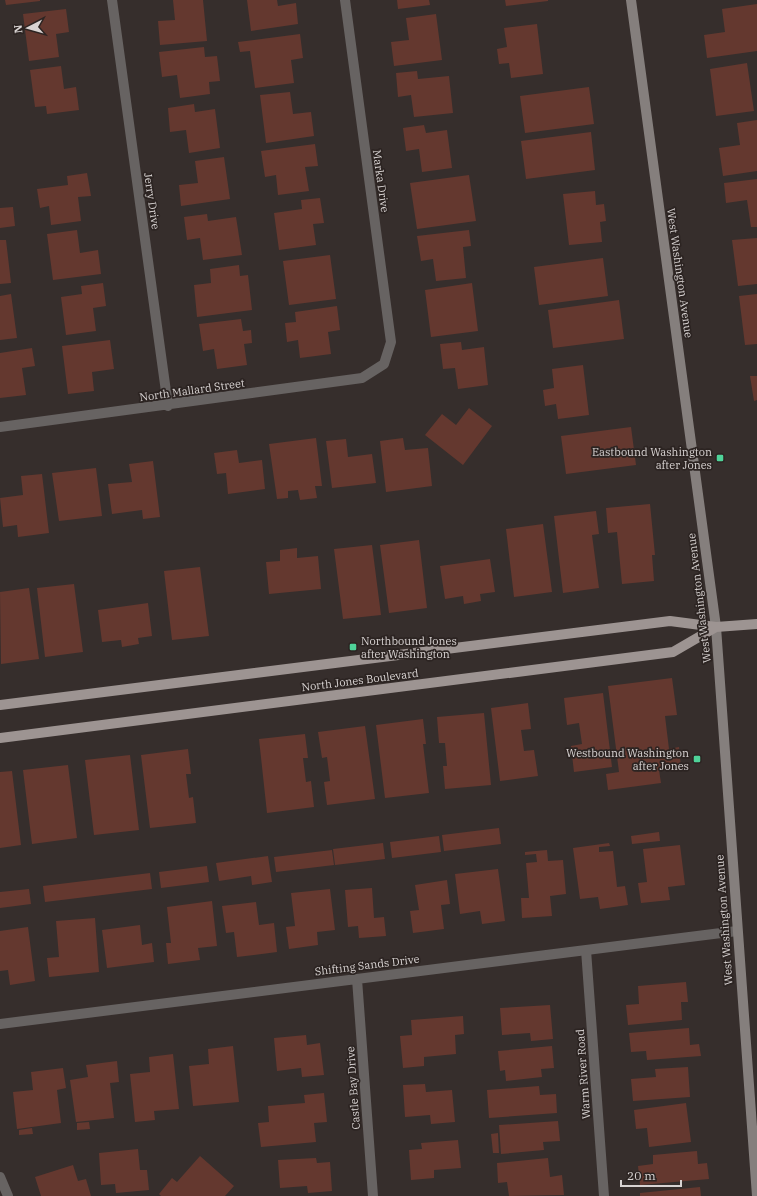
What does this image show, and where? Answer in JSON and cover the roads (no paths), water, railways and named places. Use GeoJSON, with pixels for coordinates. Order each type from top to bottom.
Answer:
{"type":"FeatureCollection","features":[{"type":"Feature","properties":{"kind":"main road","name":"West Washington Avenue"},"geometry":{"type":"LineString","coordinates":[[631,0],[716,627],[757,1196]]}},
{"type":"Feature","properties":{"kind":"main road","name":"North Jones Boulevard"},"geometry":{"type":"LineString","coordinates":[[0,705],[670,621],[716,627],[757,624]]}},
{"type":"Feature","properties":{"kind":"main road","name":"North Jones Boulevard"},"geometry":{"type":"LineString","coordinates":[[0,738],[673,652],[716,627]]}},
{"type":"Feature","properties":{"kind":"street","name":"Jerry Drive"},"geometry":{"type":"LineString","coordinates":[[112,0],[168,406]]}},
{"type":"Feature","properties":{"kind":"street","name":"Marka Drive"},"geometry":{"type":"LineString","coordinates":[[345,0],[391,342],[384,364]]}},
{"type":"Feature","properties":{"kind":"street","name":"North Mallard Street"},"geometry":{"type":"LineString","coordinates":[[0,427],[168,406],[362,378],[384,364]]}},
{"type":"Feature","properties":{"kind":"street","name":"Shifting Sands Drive"},"geometry":{"type":"LineString","coordinates":[[0,1024],[737,931]]}},
{"type":"Feature","properties":{"kind":"street","name":"Warm River Road"},"geometry":{"type":"LineString","coordinates":[[586,950],[604,1196]]}},
{"type":"Feature","properties":{"kind":"street","name":"Castle Bay Drive"},"geometry":{"type":"LineString","coordinates":[[357,979],[373,1196]]}},
{"type":"Feature","properties":{"kind":"street"},"geometry":{"type":"LineString","coordinates":[[0,1176],[8,1196]]}},
{"type":"Feature","properties":{"kind":"place","name":"Eastbound Washington after Jones"},"geometry":{"type":"Point","coordinates":[720,458]}},
{"type":"Feature","properties":{"kind":"place","name":"Northbound Jones after Washington"},"geometry":{"type":"Point","coordinates":[353,647]}},
{"type":"Feature","properties":{"kind":"place","name":"Westbound Washington after Jones"},"geometry":{"type":"Point","coordinates":[697,759]}}]}
